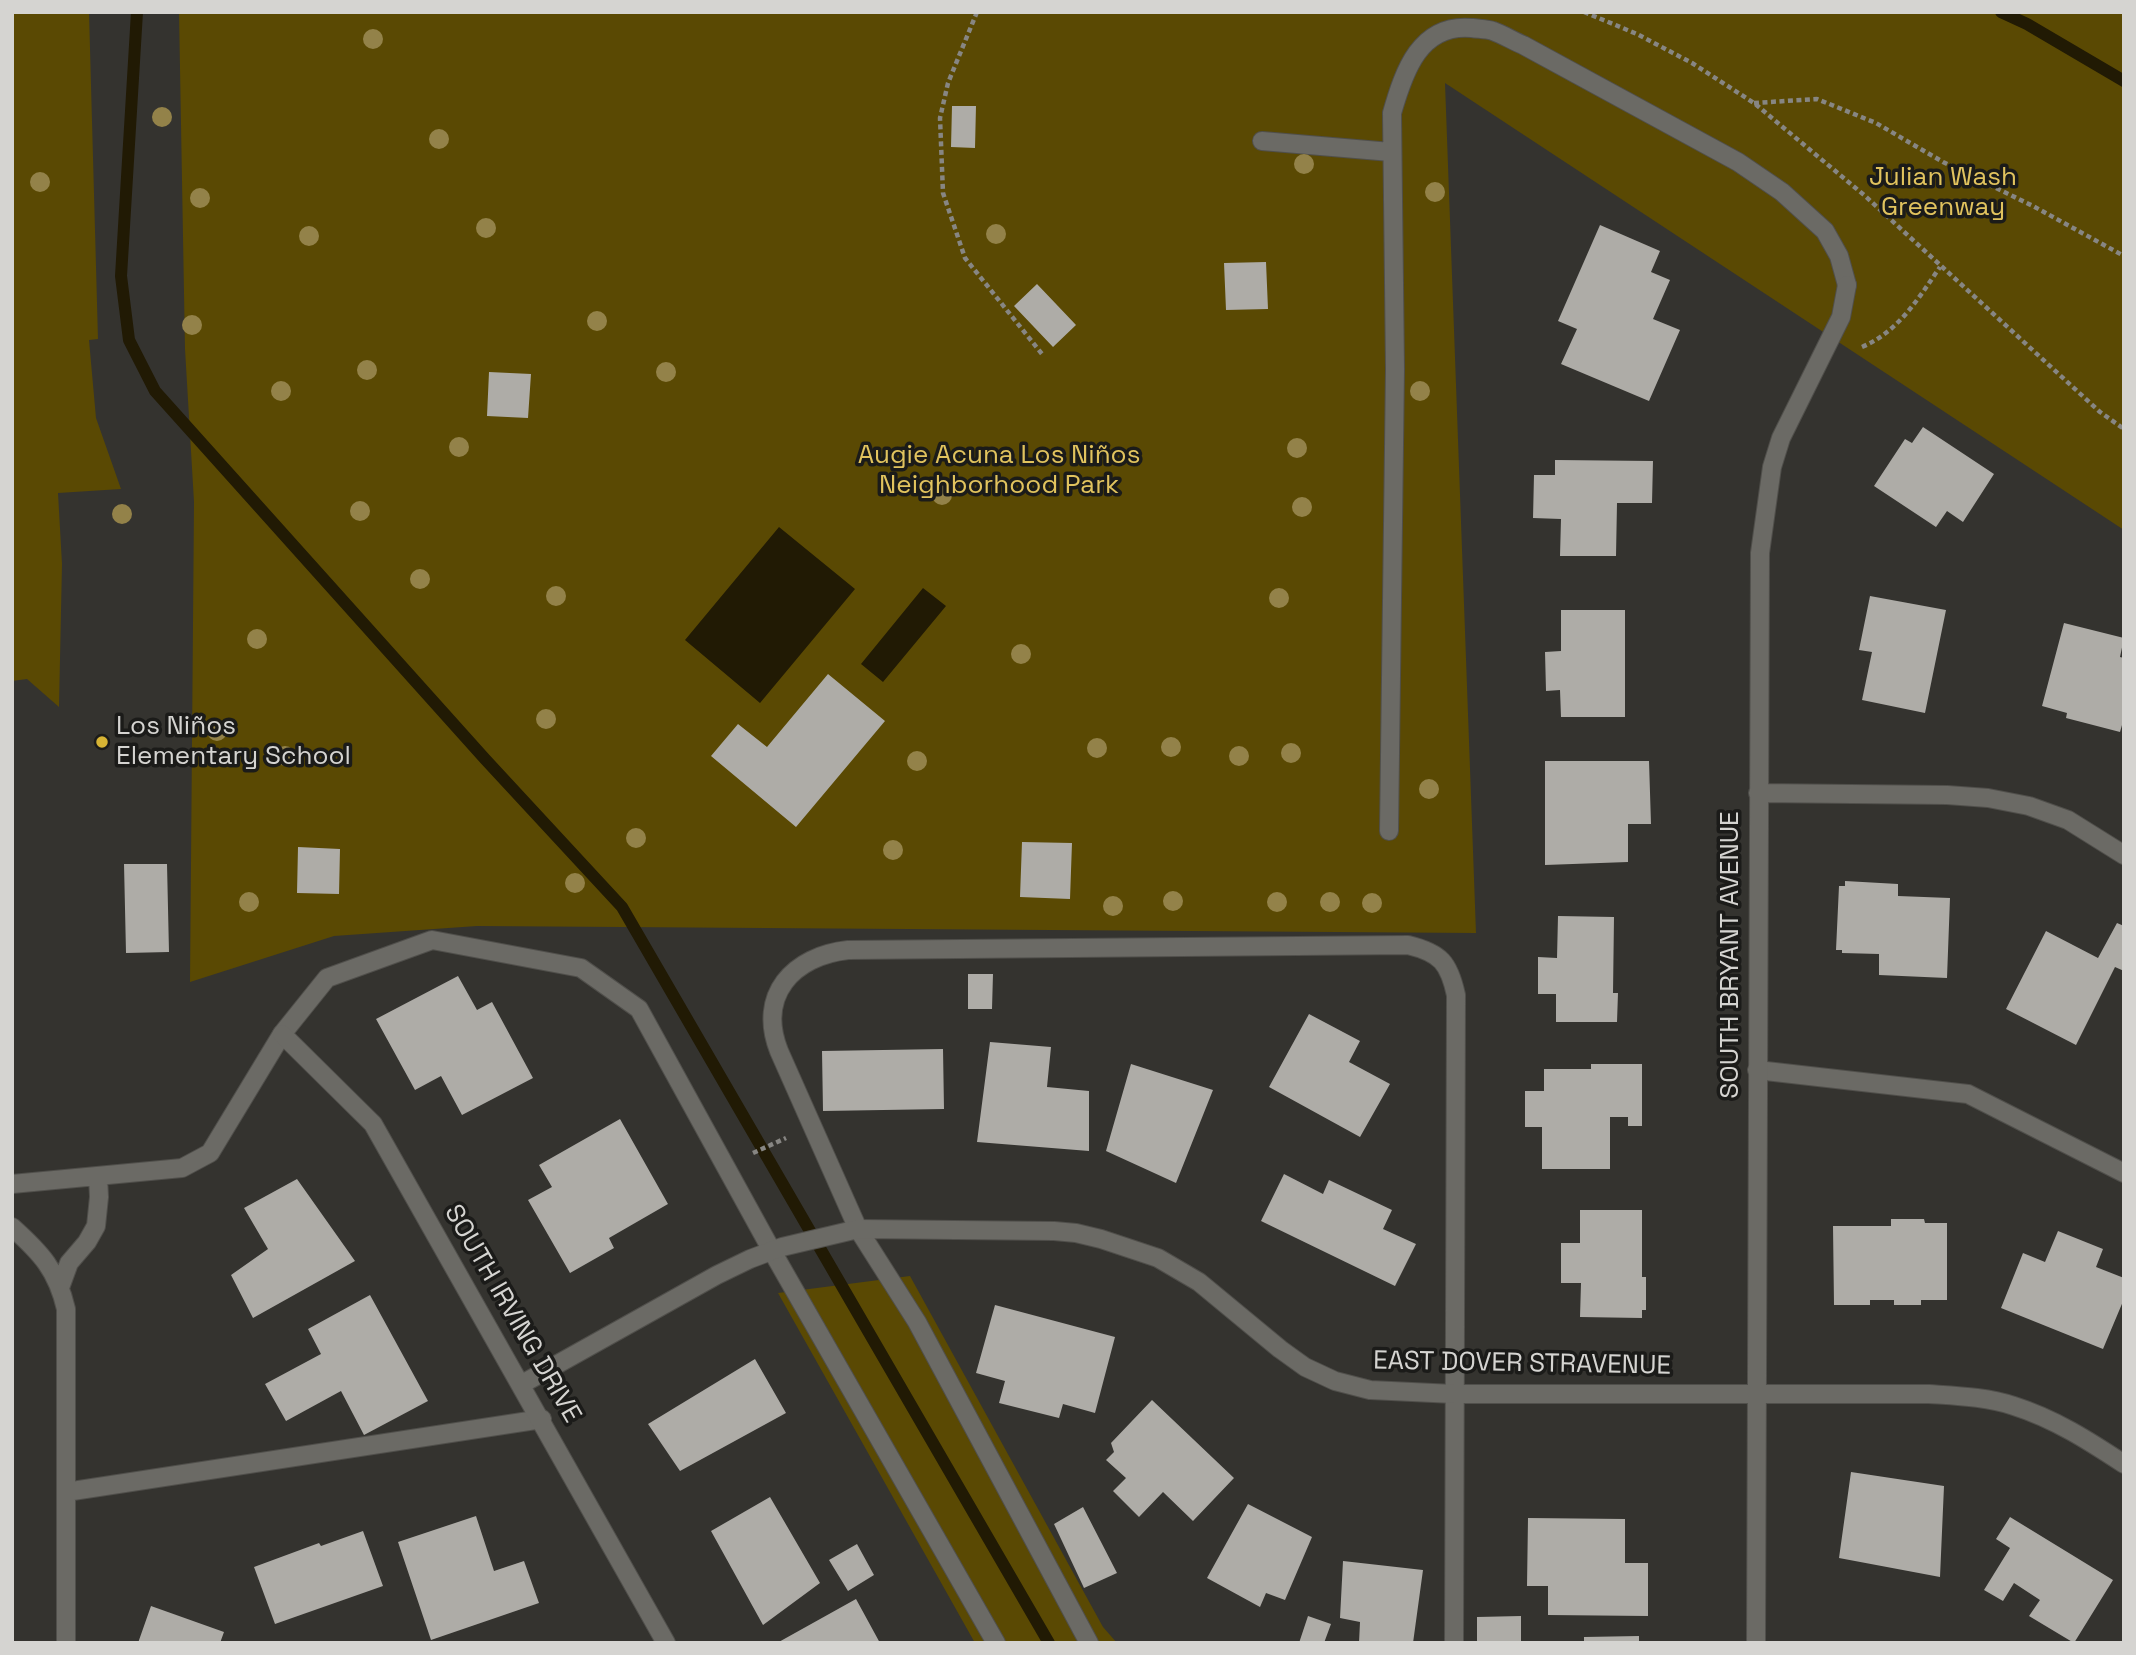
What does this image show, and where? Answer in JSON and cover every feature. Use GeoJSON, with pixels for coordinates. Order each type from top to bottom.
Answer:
{"type":"FeatureCollection","features":[{"type":"Feature","properties":{"kind":"street","name":"SOUTH BRYANT AVENUE"},"geometry":{"type":"LineString","coordinates":[[1391,152],[1392,113],[1400,83],[1418,49],[1435,34],[1458,27],[1491,30],[1738,162],[1782,192],[1825,231],[1839,256],[1847,285],[1841,317],[1781,438],[1765,505],[1760,553],[1756,1643]]}},
{"type":"Feature","properties":{"kind":"street"},"geometry":{"type":"LineString","coordinates":[[1262,141],[1391,152],[1395,369],[1389,831]]}},
{"type":"Feature","properties":{"kind":"street"},"geometry":{"type":"LineString","coordinates":[[1758,793],[1947,795],[1988,798],[2029,806],[2068,820],[2124,855]]}},
{"type":"Feature","properties":{"kind":"street"},"geometry":{"type":"LineString","coordinates":[[12,1184],[182,1168],[210,1153],[282,1034],[327,978],[432,940],[581,968],[639,1009],[772,1251],[996,1643]]}},
{"type":"Feature","properties":{"kind":"street"},"geometry":{"type":"LineString","coordinates":[[1089,1643],[917,1322],[858,1229],[773,1037],[772,1010],[788,977],[807,962],[824,954],[848,950],[1408,945],[1425,949],[1440,958],[1452,973],[1457,995],[1454,1643]]}},
{"type":"Feature","properties":{"kind":"street","name":"SOUTH IRVING DRIVE"},"geometry":{"type":"LineString","coordinates":[[282,1034],[373,1124],[542,1419],[666,1643]]}},
{"type":"Feature","properties":{"kind":"street"},"geometry":{"type":"LineString","coordinates":[[1757,1070],[1968,1094],[2124,1173]]}},
{"type":"Feature","properties":{"kind":"street"},"geometry":{"type":"LineString","coordinates":[[61,1285],[69,1263],[87,1242],[96,1226],[99,1197],[97,1176]]}},
{"type":"Feature","properties":{"kind":"street"},"geometry":{"type":"LineString","coordinates":[[12,1227],[43,1255],[61,1285],[66,1309],[66,1643]]}},
{"type":"Feature","properties":{"kind":"street","name":"EAST DOVER STRAVENUE"},"geometry":{"type":"LineString","coordinates":[[522,1384],[717,1275],[772,1251],[858,1229],[1031,1229],[1076,1233],[1158,1258],[1190,1276],[1305,1367],[1328,1378],[1370,1390],[1454,1394],[1756,1393],[1929,1394],[1973,1397],[2013,1406],[2049,1419],[2124,1464]]}},
{"type":"Feature","properties":{"kind":"street"},"geometry":{"type":"LineString","coordinates":[[66,1492],[542,1419]]}},
{"type":"Feature","properties":{"kind":"path"},"geometry":{"type":"LineString","coordinates":[[977,12],[948,83],[940,118],[943,193],[965,258],[1042,354]]}},
{"type":"Feature","properties":{"kind":"path"},"geometry":{"type":"LineString","coordinates":[[1584,12],[1637,34],[1692,63],[1754,103],[1864,195],[2100,412],[2124,429]]}},
{"type":"Feature","properties":{"kind":"path"},"geometry":{"type":"LineString","coordinates":[[1754,103],[1817,99],[1876,123],[1943,162],[2033,206],[2124,256]]}},
{"type":"Feature","properties":{"kind":"path"},"geometry":{"type":"LineString","coordinates":[[1819,366],[1873,342],[1902,321],[1941,267]]}},
{"type":"Feature","properties":{"kind":"path"},"geometry":{"type":"LineString","coordinates":[[749,1154],[792,1135]]}},
{"type":"Feature","properties":{"kind":"green space"},"geometry":{"type":"Polygon","coordinates":[[[12,12],[89,12],[98,339],[89,340],[96,418],[121,489],[58,493],[62,564],[59,707],[27,679],[12,681],[12,12]]]}},
{"type":"Feature","properties":{"kind":"green space","name":"Augie Acuna Los Niños Neighborhood Park"},"geometry":{"type":"Polygon","coordinates":[[[179,12],[2124,12],[2124,530],[1445,83],[1476,933],[477,926],[334,936],[190,982],[194,502],[185,349],[179,12]]]}},
{"type":"Feature","properties":{"kind":"green space"},"geometry":{"type":"Polygon","coordinates":[[[910,1276],[1103,1627],[1117,1643],[975,1643],[778,1293],[910,1276]]]}},
{"type":"Feature","properties":{"kind":"shaded area"},"geometry":{"type":"Polygon","coordinates":[[[779,527],[855,589],[760,703],[685,640],[779,527]]]}},
{"type":"Feature","properties":{"kind":"shaded area"},"geometry":{"type":"Polygon","coordinates":[[[923,588],[946,606],[883,682],[861,664],[923,588]]]}},
{"type":"Feature","properties":{"kind":"building"},"geometry":{"type":"Polygon","coordinates":[[[952,106],[976,106],[975,148],[951,147],[952,106]]]}},
{"type":"Feature","properties":{"kind":"building"},"geometry":{"type":"Polygon","coordinates":[[[1600,225],[1660,251],[1651,272],[1670,280],[1653,319],[1680,330],[1649,401],[1561,364],[1577,329],[1558,321],[1600,225]]]}},
{"type":"Feature","properties":{"kind":"building"},"geometry":{"type":"Polygon","coordinates":[[[1266,262],[1268,309],[1226,310],[1224,263],[1266,262]]]}},
{"type":"Feature","properties":{"kind":"building"},"geometry":{"type":"Polygon","coordinates":[[[1037,284],[1076,325],[1053,347],[1014,306],[1037,284]]]}},
{"type":"Feature","properties":{"kind":"building"},"geometry":{"type":"Polygon","coordinates":[[[489,372],[531,374],[528,418],[487,416],[489,372]]]}},
{"type":"Feature","properties":{"kind":"building"},"geometry":{"type":"Polygon","coordinates":[[[1923,427],[1994,474],[1963,522],[1947,511],[1936,527],[1874,486],[1905,439],[1912,443],[1923,427]]]}},
{"type":"Feature","properties":{"kind":"building"},"geometry":{"type":"Polygon","coordinates":[[[1555,460],[1653,461],[1652,503],[1617,503],[1616,556],[1560,556],[1561,519],[1533,518],[1534,475],[1555,475],[1555,460]]]}},
{"type":"Feature","properties":{"kind":"building"},"geometry":{"type":"Polygon","coordinates":[[[1870,596],[1946,610],[1925,713],[1862,700],[1872,652],[1859,650],[1870,596]]]}},
{"type":"Feature","properties":{"kind":"building"},"geometry":{"type":"Polygon","coordinates":[[[1561,610],[1625,610],[1625,717],[1561,717],[1560,690],[1546,691],[1545,652],[1561,651],[1561,610]]]}},
{"type":"Feature","properties":{"kind":"building"},"geometry":{"type":"Polygon","coordinates":[[[2064,623],[2124,638],[2120,657],[2124,658],[2124,718],[2120,732],[2066,718],[2067,713],[2042,706],[2064,623]]]}},
{"type":"Feature","properties":{"kind":"building"},"geometry":{"type":"Polygon","coordinates":[[[828,674],[885,721],[796,827],[711,756],[738,724],[767,747],[828,674]]]}},
{"type":"Feature","properties":{"kind":"building"},"geometry":{"type":"Polygon","coordinates":[[[1545,761],[1649,761],[1651,824],[1628,824],[1628,862],[1545,865],[1545,761]]]}},
{"type":"Feature","properties":{"kind":"building"},"geometry":{"type":"Polygon","coordinates":[[[1022,842],[1072,843],[1070,899],[1020,897],[1022,842]]]}},
{"type":"Feature","properties":{"kind":"building"},"geometry":{"type":"Polygon","coordinates":[[[298,847],[340,849],[339,894],[297,893],[298,847]]]}},
{"type":"Feature","properties":{"kind":"building"},"geometry":{"type":"Polygon","coordinates":[[[124,864],[167,864],[169,952],[126,953],[124,864]]]}},
{"type":"Feature","properties":{"kind":"building"},"geometry":{"type":"Polygon","coordinates":[[[1845,881],[1898,884],[1898,896],[1950,898],[1947,978],[1879,975],[1879,954],[1842,953],[1842,950],[1836,950],[1839,886],[1845,886],[1845,881]]]}},
{"type":"Feature","properties":{"kind":"building"},"geometry":{"type":"Polygon","coordinates":[[[1558,916],[1614,917],[1613,993],[1618,993],[1617,1022],[1556,1022],[1556,994],[1538,994],[1538,957],[1557,958],[1558,916]]]}},
{"type":"Feature","properties":{"kind":"building"},"geometry":{"type":"Polygon","coordinates":[[[2117,923],[2124,926],[2124,971],[2115,967],[2076,1045],[2006,1009],[2046,931],[2098,958],[2117,923]]]}},
{"type":"Feature","properties":{"kind":"building"},"geometry":{"type":"Polygon","coordinates":[[[968,974],[993,974],[992,1009],[968,1009],[968,974]]]}},
{"type":"Feature","properties":{"kind":"building"},"geometry":{"type":"Polygon","coordinates":[[[458,976],[477,1010],[492,1002],[533,1078],[462,1115],[441,1076],[415,1090],[376,1019],[458,976]]]}},
{"type":"Feature","properties":{"kind":"building"},"geometry":{"type":"Polygon","coordinates":[[[1309,1014],[1360,1041],[1349,1062],[1390,1084],[1360,1137],[1269,1087],[1309,1014]]]}},
{"type":"Feature","properties":{"kind":"building"},"geometry":{"type":"Polygon","coordinates":[[[990,1042],[1051,1047],[1047,1087],[1089,1091],[1089,1151],[977,1142],[990,1042]]]}},
{"type":"Feature","properties":{"kind":"building"},"geometry":{"type":"Polygon","coordinates":[[[943,1049],[944,1109],[823,1111],[822,1051],[943,1049]]]}},
{"type":"Feature","properties":{"kind":"building"},"geometry":{"type":"Polygon","coordinates":[[[1131,1064],[1213,1090],[1176,1183],[1106,1151],[1131,1064]]]}},
{"type":"Feature","properties":{"kind":"building"},"geometry":{"type":"Polygon","coordinates":[[[1591,1064],[1642,1064],[1642,1126],[1628,1126],[1628,1117],[1610,1117],[1610,1169],[1542,1169],[1542,1127],[1525,1127],[1525,1091],[1544,1091],[1544,1069],[1591,1069],[1591,1064]]]}},
{"type":"Feature","properties":{"kind":"building"},"geometry":{"type":"Polygon","coordinates":[[[620,1119],[668,1204],[609,1238],[614,1248],[570,1273],[528,1200],[552,1187],[539,1165],[620,1119]]]}},
{"type":"Feature","properties":{"kind":"building"},"geometry":{"type":"Polygon","coordinates":[[[1284,1174],[1323,1194],[1329,1180],[1392,1210],[1383,1229],[1416,1244],[1395,1286],[1261,1221],[1284,1174]]]}},
{"type":"Feature","properties":{"kind":"building"},"geometry":{"type":"Polygon","coordinates":[[[297,1179],[355,1261],[253,1318],[231,1275],[268,1249],[244,1208],[297,1179]]]}},
{"type":"Feature","properties":{"kind":"building"},"geometry":{"type":"Polygon","coordinates":[[[1580,1210],[1642,1210],[1642,1277],[1646,1277],[1646,1310],[1642,1310],[1642,1318],[1580,1317],[1581,1283],[1561,1283],[1561,1243],[1580,1243],[1580,1210]]]}},
{"type":"Feature","properties":{"kind":"building"},"geometry":{"type":"Polygon","coordinates":[[[1891,1219],[1924,1219],[1925,1223],[1947,1223],[1947,1300],[1921,1300],[1921,1305],[1894,1305],[1894,1300],[1870,1300],[1870,1305],[1834,1305],[1833,1226],[1891,1226],[1891,1219]]]}},
{"type":"Feature","properties":{"kind":"building"},"geometry":{"type":"Polygon","coordinates":[[[2058,1231],[2103,1249],[2096,1267],[2124,1278],[2124,1299],[2103,1349],[2001,1308],[2023,1253],[2045,1262],[2058,1231]]]}},
{"type":"Feature","properties":{"kind":"building"},"geometry":{"type":"Polygon","coordinates":[[[370,1295],[428,1401],[364,1435],[341,1391],[286,1421],[265,1384],[321,1354],[308,1329],[370,1295]]]}},
{"type":"Feature","properties":{"kind":"building"},"geometry":{"type":"Polygon","coordinates":[[[995,1305],[1115,1337],[1095,1413],[1063,1404],[1059,1418],[999,1403],[1005,1381],[976,1373],[995,1305]]]}},
{"type":"Feature","properties":{"kind":"building"},"geometry":{"type":"Polygon","coordinates":[[[755,1359],[786,1413],[680,1471],[648,1424],[755,1359]]]}},
{"type":"Feature","properties":{"kind":"building"},"geometry":{"type":"Polygon","coordinates":[[[1152,1400],[1234,1478],[1193,1521],[1163,1492],[1139,1517],[1113,1491],[1126,1478],[1106,1460],[1114,1452],[1111,1443],[1152,1400]]]}},
{"type":"Feature","properties":{"kind":"building"},"geometry":{"type":"Polygon","coordinates":[[[1851,1472],[1944,1486],[1940,1577],[1839,1558],[1851,1472]]]}},
{"type":"Feature","properties":{"kind":"building"},"geometry":{"type":"Polygon","coordinates":[[[770,1497],[820,1583],[763,1625],[711,1531],[770,1497]]]}},
{"type":"Feature","properties":{"kind":"building"},"geometry":{"type":"Polygon","coordinates":[[[1248,1504],[1312,1537],[1285,1600],[1266,1593],[1260,1607],[1207,1578],[1248,1504]]]}},
{"type":"Feature","properties":{"kind":"building"},"geometry":{"type":"Polygon","coordinates":[[[1083,1507],[1117,1573],[1084,1588],[1054,1524],[1083,1507]]]}},
{"type":"Feature","properties":{"kind":"building"},"geometry":{"type":"Polygon","coordinates":[[[476,1516],[494,1571],[524,1561],[539,1603],[431,1640],[398,1542],[476,1516]]]}},
{"type":"Feature","properties":{"kind":"building"},"geometry":{"type":"Polygon","coordinates":[[[2010,1517],[2113,1580],[2074,1643],[2029,1616],[2040,1600],[2014,1583],[2003,1601],[1984,1590],[2010,1548],[1996,1539],[2010,1517]]]}},
{"type":"Feature","properties":{"kind":"building"},"geometry":{"type":"Polygon","coordinates":[[[1528,1518],[1625,1519],[1625,1563],[1648,1563],[1648,1616],[1548,1615],[1548,1586],[1527,1586],[1528,1518]]]}},
{"type":"Feature","properties":{"kind":"building"},"geometry":{"type":"Polygon","coordinates":[[[363,1531],[383,1586],[275,1624],[254,1567],[319,1543],[321,1546],[363,1531]]]}},
{"type":"Feature","properties":{"kind":"building"},"geometry":{"type":"Polygon","coordinates":[[[857,1544],[874,1575],[848,1591],[829,1560],[857,1544]]]}},
{"type":"Feature","properties":{"kind":"building"},"geometry":{"type":"Polygon","coordinates":[[[1343,1561],[1423,1570],[1413,1643],[1359,1643],[1360,1622],[1340,1618],[1343,1561]]]}},
{"type":"Feature","properties":{"kind":"building"},"geometry":{"type":"Polygon","coordinates":[[[856,1599],[880,1643],[777,1643],[856,1599]]]}},
{"type":"Feature","properties":{"kind":"building"},"geometry":{"type":"Polygon","coordinates":[[[151,1606],[224,1632],[220,1643],[138,1643],[151,1606]]]}},
{"type":"Feature","properties":{"kind":"building"},"geometry":{"type":"Polygon","coordinates":[[[1308,1616],[1331,1624],[1324,1643],[1299,1643],[1308,1616]]]}},
{"type":"Feature","properties":{"kind":"building"},"geometry":{"type":"Polygon","coordinates":[[[1521,1616],[1521,1643],[1477,1643],[1477,1617],[1521,1616]]]}},
{"type":"Feature","properties":{"kind":"building"},"geometry":{"type":"Polygon","coordinates":[[[1639,1636],[1639,1643],[1584,1643],[1584,1637],[1639,1636]]]}},
{"type":"Feature","properties":{"kind":"waterway"},"geometry":{"type":"LineString","coordinates":[[137,12],[121,276],[129,340],[155,391],[485,759],[622,907],[1049,1643]]}},
{"type":"Feature","properties":{"kind":"waterway"},"geometry":{"type":"LineString","coordinates":[[2001,12],[2027,24],[2124,81]]}},
{"type":"Feature","properties":{"kind":"place","name":"Los Niños Elementary School"},"geometry":{"type":"Point","coordinates":[102,742]}},
{"type":"Feature","properties":{"kind":"park label","name":"Julian Wash Greenway"},"geometry":{"type":"Point","coordinates":[1943,193]}}]}
